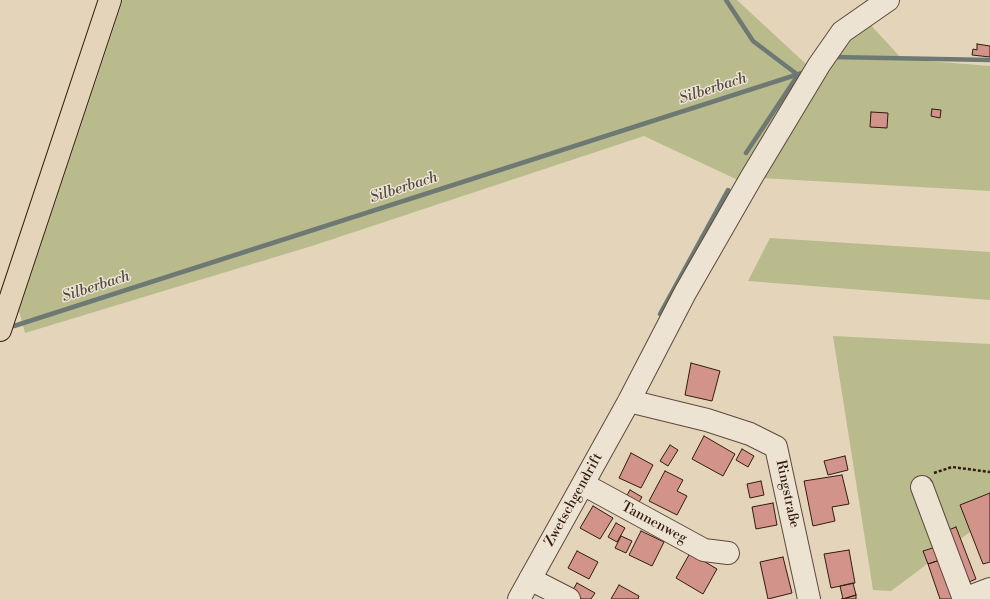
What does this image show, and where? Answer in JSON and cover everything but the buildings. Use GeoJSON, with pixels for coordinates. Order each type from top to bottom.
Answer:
{"type":"FeatureCollection","features":[{"type":"Feature","properties":{"kind":"main road"},"geometry":{"type":"LineString","coordinates":[[0,330],[110,0]]}},
{"type":"Feature","properties":{"kind":"street","name":"Zwetschgendrift"},"geometry":{"type":"LineString","coordinates":[[519,599],[584,484],[685,293],[751,178],[819,65],[842,32],[888,0]]}},
{"type":"Feature","properties":{"kind":"street","name":"Ringstraße"},"geometry":{"type":"LineString","coordinates":[[629,401],[707,420],[750,434],[776,448],[809,599]]}},
{"type":"Feature","properties":{"kind":"street","name":"Tannenweg"},"geometry":{"type":"LineString","coordinates":[[584,484],[704,550],[728,553]]}},
{"type":"Feature","properties":{"kind":"street"},"geometry":{"type":"LineString","coordinates":[[922,487],[964,599],[990,589]]}},
{"type":"Feature","properties":{"kind":"street"},"geometry":{"type":"LineString","coordinates":[[530,579],[569,599]]}},
{"type":"Feature","properties":{"kind":"path"},"geometry":{"type":"LineString","coordinates":[[922,487],[918,480],[952,467],[990,472]]}},
{"type":"Feature","properties":{"kind":"green space"},"geometry":{"type":"Polygon","coordinates":[[[123,0],[737,0],[807,65],[740,181],[644,136],[315,245],[25,333],[19,311],[123,0]]]}},
{"type":"Feature","properties":{"kind":"green space"},"geometry":{"type":"Polygon","coordinates":[[[867,21],[902,59],[990,66],[990,191],[761,178],[839,49],[867,21]]]}},
{"type":"Feature","properties":{"kind":"green space"},"geometry":{"type":"Polygon","coordinates":[[[770,238],[990,252],[990,300],[748,281],[770,238]]]}},
{"type":"Feature","properties":{"kind":"green space"},"geometry":{"type":"Polygon","coordinates":[[[833,336],[990,344],[990,517],[891,591],[873,590],[833,336]]]}},
{"type":"Feature","properties":{"kind":"waterway"},"geometry":{"type":"LineString","coordinates":[[726,0],[753,41],[798,75],[746,153]]}},
{"type":"Feature","properties":{"kind":"waterway","name":"Silberbach"},"geometry":{"type":"LineString","coordinates":[[833,57],[990,60]]}},
{"type":"Feature","properties":{"kind":"waterway","name":"Silberbach"},"geometry":{"type":"LineString","coordinates":[[14,326],[802,73]]}},
{"type":"Feature","properties":{"kind":"waterway"},"geometry":{"type":"LineString","coordinates":[[660,314],[728,190]]}}]}
